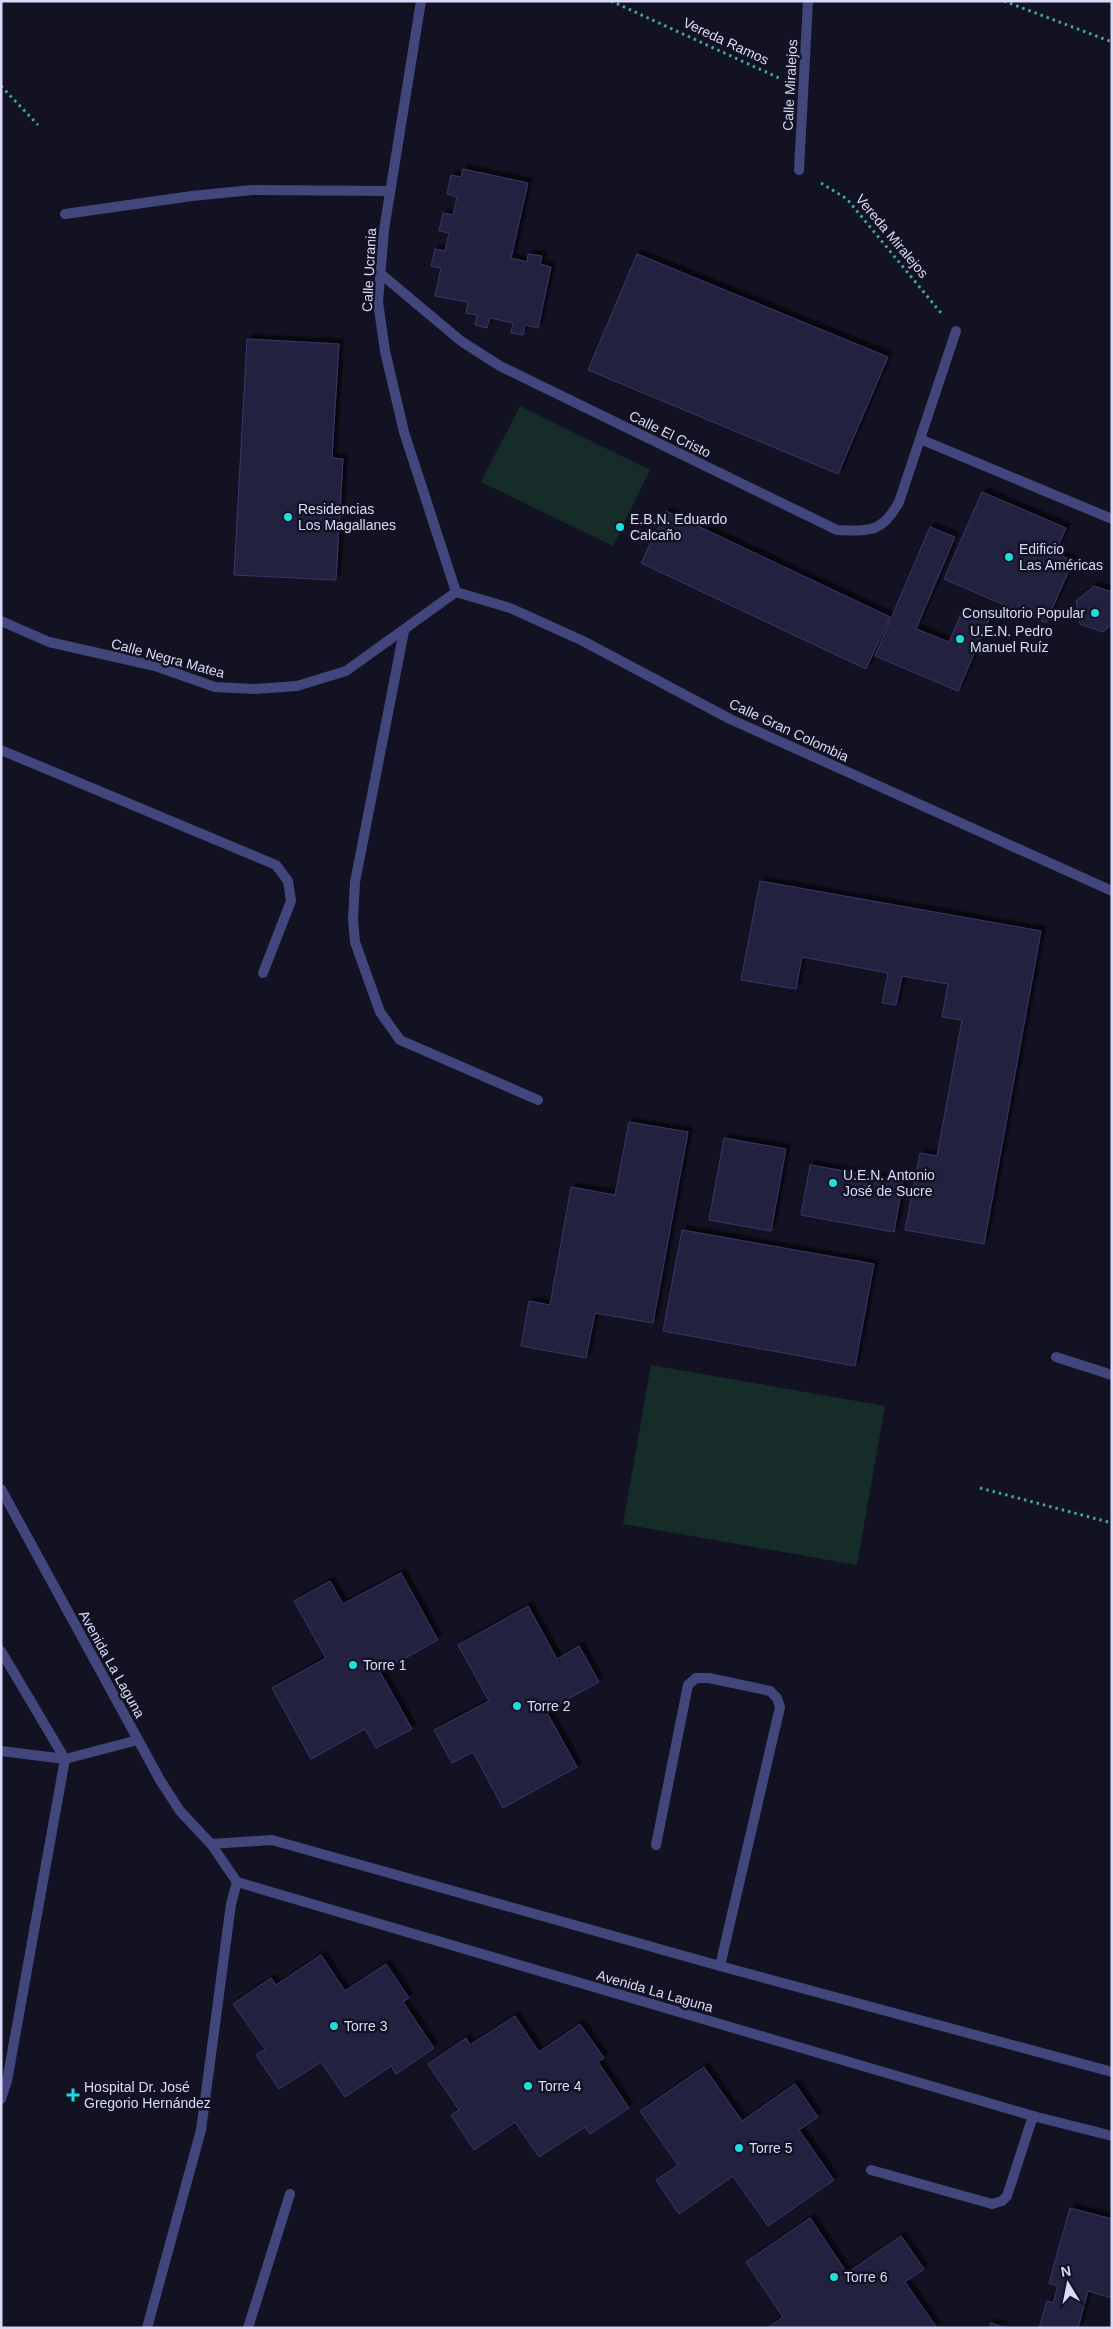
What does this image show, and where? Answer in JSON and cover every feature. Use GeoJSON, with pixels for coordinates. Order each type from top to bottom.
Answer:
{"type":"FeatureCollection","features":[{"type":"Feature","properties":{"kind":"street","name":"Calle Ucrania"},"geometry":{"type":"LineString","coordinates":[[421,1],[384,230],[378,302],[389,369],[404,432],[456,592]]}},
{"type":"Feature","properties":{"kind":"street","name":"Calle Miralejos"},"geometry":{"type":"LineString","coordinates":[[798,170],[808,1]]}},
{"type":"Feature","properties":{"kind":"street"},"geometry":{"type":"LineString","coordinates":[[65,214],[192,196],[252,190],[390,191]]}},
{"type":"Feature","properties":{"kind":"street","name":"Calle El Cristo"},"geometry":{"type":"LineString","coordinates":[[381,274],[461,341],[500,366],[837,530],[862,531],[878,526],[889,519],[899,502],[956,331]]}},
{"type":"Feature","properties":{"kind":"street"},"geometry":{"type":"LineString","coordinates":[[920,439],[1112,519]]}},
{"type":"Feature","properties":{"kind":"street","name":"Calle Negra Matea"},"geometry":{"type":"LineString","coordinates":[[1,621],[49,642],[155,666],[216,687],[255,689],[297,686],[346,671],[456,592]]}},
{"type":"Feature","properties":{"kind":"street","name":"Calle Gran Colombia"},"geometry":{"type":"LineString","coordinates":[[456,592],[510,608],[583,640],[730,719],[1112,892]]}},
{"type":"Feature","properties":{"kind":"street"},"geometry":{"type":"LineString","coordinates":[[404,631],[356,882],[353,919],[355,942],[380,1012],[400,1040],[538,1100]]}},
{"type":"Feature","properties":{"kind":"street"},"geometry":{"type":"LineString","coordinates":[[1,750],[276,865],[288,881],[291,901],[263,973]]}},
{"type":"Feature","properties":{"kind":"street"},"geometry":{"type":"LineString","coordinates":[[1056,1357],[1112,1375]]}},
{"type":"Feature","properties":{"kind":"street","name":"Avenida La Laguna"},"geometry":{"type":"LineString","coordinates":[[1,1489],[160,1780],[180,1811],[211,1844],[237,1882],[1033,2116],[1112,2136]]}},
{"type":"Feature","properties":{"kind":"street"},"geometry":{"type":"LineString","coordinates":[[1,1651],[65,1759],[7,2081],[1,2099]]}},
{"type":"Feature","properties":{"kind":"street"},"geometry":{"type":"LineString","coordinates":[[656,1845],[688,1685],[696,1678],[709,1678],[770,1691],[777,1698],[780,1708],[720,1966]]}},
{"type":"Feature","properties":{"kind":"street"},"geometry":{"type":"LineString","coordinates":[[1,1751],[65,1759],[138,1740]]}},
{"type":"Feature","properties":{"kind":"street"},"geometry":{"type":"LineString","coordinates":[[211,1844],[272,1840],[720,1966],[1112,2072]]}},
{"type":"Feature","properties":{"kind":"street"},"geometry":{"type":"LineString","coordinates":[[147,2328],[201,2130],[231,1904],[237,1882]]}},
{"type":"Feature","properties":{"kind":"street"},"geometry":{"type":"LineString","coordinates":[[871,2170],[992,2204],[1002,2201],[1007,2196],[1033,2116]]}},
{"type":"Feature","properties":{"kind":"street"},"geometry":{"type":"LineString","coordinates":[[248,2328],[290,2194]]}},
{"type":"Feature","properties":{"kind":"path","name":"Vereda Ramos"},"geometry":{"type":"LineString","coordinates":[[611,1],[804,89]]}},
{"type":"Feature","properties":{"kind":"path"},"geometry":{"type":"LineString","coordinates":[[1004,1],[1112,42]]}},
{"type":"Feature","properties":{"kind":"path"},"geometry":{"type":"LineString","coordinates":[[1,86],[38,125]]}},
{"type":"Feature","properties":{"kind":"path","name":"Vereda Miralejos"},"geometry":{"type":"LineString","coordinates":[[798,170],[848,199],[956,331]]}},
{"type":"Feature","properties":{"kind":"path"},"geometry":{"type":"LineString","coordinates":[[980,1488],[1112,1522]]}},
{"type":"Feature","properties":{"kind":"green space"},"geometry":{"type":"Polygon","coordinates":[[[520,406],[650,470],[613,546],[481,482],[520,406]]]}},
{"type":"Feature","properties":{"kind":"green space"},"geometry":{"type":"Polygon","coordinates":[[[651,1365],[885,1406],[857,1565],[623,1524],[651,1365]]]}},
{"type":"Feature","properties":{"kind":"building"},"geometry":{"type":"Polygon","coordinates":[[[463,169],[528,183],[511,258],[527,262],[528,254],[542,256],[540,264],[551,267],[538,328],[525,325],[523,335],[511,333],[513,323],[490,318],[487,328],[475,325],[477,315],[466,313],[468,302],[435,296],[441,268],[431,266],[435,249],[445,251],[449,233],[439,231],[443,213],[453,215],[457,197],[447,194],[451,175],[461,177],[463,169]]]}},
{"type":"Feature","properties":{"kind":"building"},"geometry":{"type":"Polygon","coordinates":[[[637,254],[888,357],[838,474],[588,370],[637,254]]]}},
{"type":"Feature","properties":{"kind":"building","name":"Residencias Los Magallanes"},"geometry":{"type":"Polygon","coordinates":[[[247,339],[339,344],[332,458],[343,459],[336,580],[234,575],[247,339]]]}},
{"type":"Feature","properties":{"kind":"building","name":"Edificio Las Américas"},"geometry":{"type":"Polygon","coordinates":[[[982,492],[1066,528],[1055,553],[1073,561],[1046,623],[944,579],[982,492]]]}},
{"type":"Feature","properties":{"kind":"building"},"geometry":{"type":"Polygon","coordinates":[[[666,511],[890,617],[866,669],[641,563],[666,511]]]}},
{"type":"Feature","properties":{"kind":"building"},"geometry":{"type":"Polygon","coordinates":[[[930,527],[955,537],[916,629],[949,642],[963,609],[989,620],[958,691],[875,656],[930,527]]]}},
{"type":"Feature","properties":{"kind":"building","name":"Consultorio Popular"},"geometry":{"type":"Polygon","coordinates":[[[1094,586],[1112,592],[1112,624],[1103,632],[1080,624],[1076,601],[1094,586]]]}},
{"type":"Feature","properties":{"kind":"building"},"geometry":{"type":"Polygon","coordinates":[[[760,881],[1041,931],[984,1244],[905,1230],[920,1153],[937,1156],[962,1020],[942,1017],[948,984],[902,976],[896,1005],[882,1003],[888,973],[802,957],[796,989],[741,980],[760,881]]]}},
{"type":"Feature","properties":{"kind":"building"},"geometry":{"type":"Polygon","coordinates":[[[629,1122],[688,1132],[653,1323],[595,1313],[586,1358],[521,1346],[529,1301],[550,1305],[571,1187],[615,1195],[629,1122]]]}},
{"type":"Feature","properties":{"kind":"building"},"geometry":{"type":"Polygon","coordinates":[[[724,1138],[786,1149],[771,1231],[709,1220],[724,1138]]]}},
{"type":"Feature","properties":{"kind":"building"},"geometry":{"type":"Polygon","coordinates":[[[810,1165],[903,1181],[894,1232],[801,1215],[810,1165]]]}},
{"type":"Feature","properties":{"kind":"building"},"geometry":{"type":"Polygon","coordinates":[[[682,1230],[874,1264],[855,1366],[663,1331],[682,1230]]]}},
{"type":"Feature","properties":{"kind":"building","name":"Torre 1"},"geometry":{"type":"Polygon","coordinates":[[[401,1573],[438,1640],[380,1672],[412,1729],[376,1748],[365,1729],[311,1759],[272,1688],[326,1658],[294,1601],[330,1581],[343,1604],[401,1573]]]}},
{"type":"Feature","properties":{"kind":"building","name":"Torre 2"},"geometry":{"type":"Polygon","coordinates":[[[528,1606],[557,1659],[579,1646],[599,1682],[546,1711],[577,1767],[503,1808],[473,1752],[452,1763],[434,1730],[489,1701],[458,1645],[528,1606]]]}},
{"type":"Feature","properties":{"kind":"building","name":"Torre 3"},"geometry":{"type":"Polygon","coordinates":[[[321,1955],[345,1991],[386,1964],[409,1998],[403,2002],[434,2048],[396,2074],[391,2066],[345,2097],[321,2062],[279,2089],[256,2055],[265,2049],[233,2004],[271,1978],[276,1985],[321,1955]]]}},
{"type":"Feature","properties":{"kind":"building","name":"Torre 4"},"geometry":{"type":"Polygon","coordinates":[[[515,2016],[539,2052],[580,2024],[604,2058],[598,2062],[629,2108],[590,2134],[585,2127],[539,2157],[515,2122],[474,2150],[451,2115],[459,2110],[428,2064],[466,2038],[470,2045],[515,2016]]]}},
{"type":"Feature","properties":{"kind":"building","name":"Torre 5"},"geometry":{"type":"Polygon","coordinates":[[[704,2067],[742,2121],[795,2084],[818,2117],[799,2130],[834,2180],[768,2226],[733,2176],[679,2214],[656,2180],[678,2165],[640,2111],[704,2067]]]}},
{"type":"Feature","properties":{"kind":"building"},"geometry":{"type":"Polygon","coordinates":[[[1070,2208],[1112,2219],[1112,2298],[1088,2291],[1078,2328],[1039,2328],[1047,2301],[1053,2303],[1058,2286],[1049,2283],[1070,2208]]]}},
{"type":"Feature","properties":{"kind":"building","name":"Torre 6"},"geometry":{"type":"Polygon","coordinates":[[[810,2218],[847,2273],[901,2236],[924,2269],[905,2282],[937,2328],[767,2328],[783,2317],[746,2262],[810,2218]]]}},
{"type":"Feature","properties":{"kind":"building"},"geometry":{"type":"Polygon","coordinates":[[[991,2323],[1006,2328],[989,2328],[991,2323]]]}},
{"type":"Feature","properties":{"kind":"place","name":"Residencias Los Magallanes"},"geometry":{"type":"Point","coordinates":[288,517]}},
{"type":"Feature","properties":{"kind":"place","name":"E.B.N. Eduardo Calcaño"},"geometry":{"type":"Point","coordinates":[620,527]}},
{"type":"Feature","properties":{"kind":"place","name":"Edificio Las Américas"},"geometry":{"type":"Point","coordinates":[1009,557]}},
{"type":"Feature","properties":{"kind":"place","name":"Consultorio Popular"},"geometry":{"type":"Point","coordinates":[1095,613]}},
{"type":"Feature","properties":{"kind":"place","name":"U.E.N. Pedro Manuel Ruíz"},"geometry":{"type":"Point","coordinates":[960,639]}},
{"type":"Feature","properties":{"kind":"place","name":"U.E.N. Antonio José de Sucre"},"geometry":{"type":"Point","coordinates":[833,1183]}},
{"type":"Feature","properties":{"kind":"place","name":"Torre 1"},"geometry":{"type":"Point","coordinates":[353,1665]}},
{"type":"Feature","properties":{"kind":"place","name":"Torre 2"},"geometry":{"type":"Point","coordinates":[517,1706]}},
{"type":"Feature","properties":{"kind":"place","name":"Torre 3"},"geometry":{"type":"Point","coordinates":[334,2026]}},
{"type":"Feature","properties":{"kind":"place","name":"Torre 4"},"geometry":{"type":"Point","coordinates":[528,2086]}},
{"type":"Feature","properties":{"kind":"place","name":"Hospital Dr. José Gregorio Hernández"},"geometry":{"type":"Point","coordinates":[73,2095]}},
{"type":"Feature","properties":{"kind":"place","name":"Torre 5"},"geometry":{"type":"Point","coordinates":[739,2148]}},
{"type":"Feature","properties":{"kind":"place","name":"Torre 6"},"geometry":{"type":"Point","coordinates":[834,2277]}}]}
